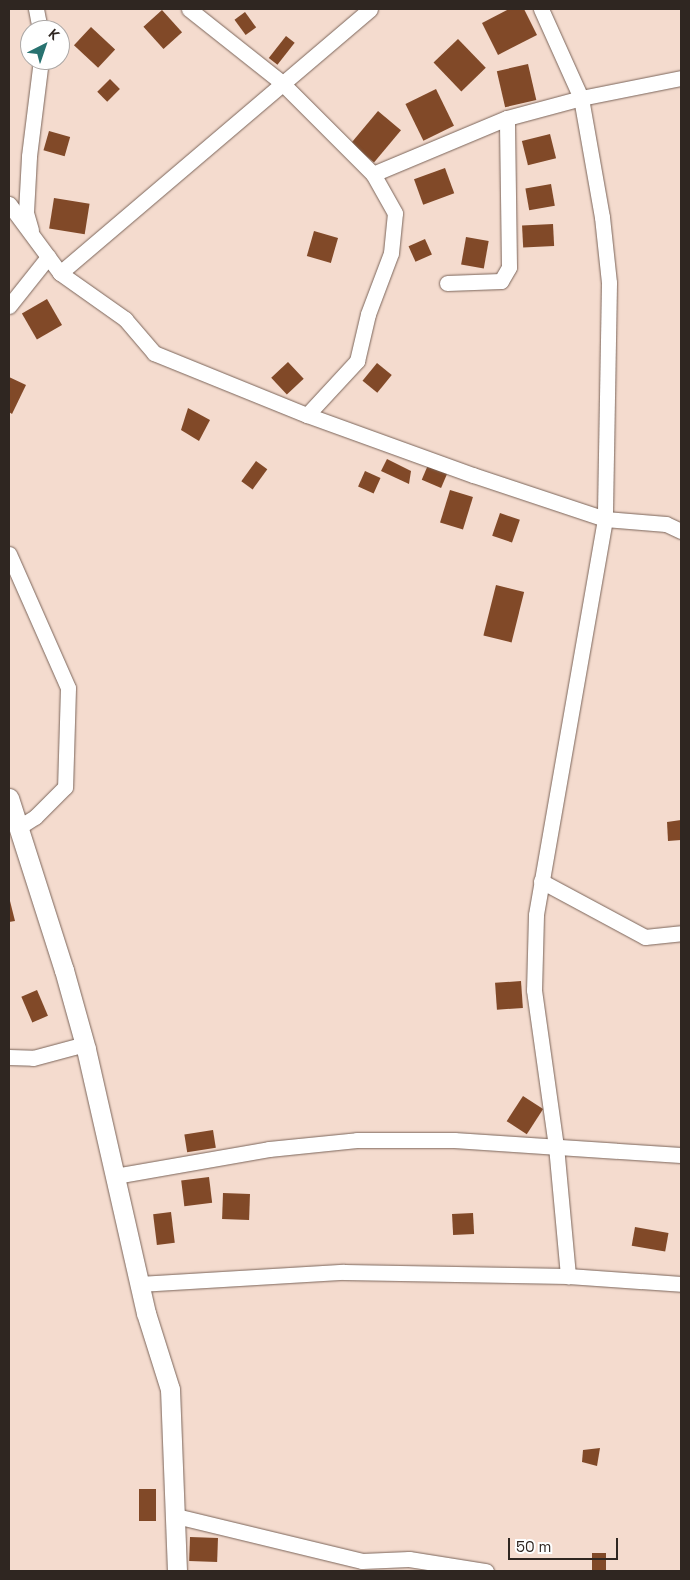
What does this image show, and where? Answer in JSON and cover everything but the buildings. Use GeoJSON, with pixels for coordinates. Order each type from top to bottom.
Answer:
{"type":"FeatureCollection","features":[{"type":"Feature","properties":{"kind":"street"},"geometry":{"type":"LineString","coordinates":[[189,9],[281,82],[373,174],[395,212],[391,253],[368,314],[357,361],[307,415]]}},
{"type":"Feature","properties":{"kind":"street"},"geometry":{"type":"LineString","coordinates":[[60,273],[281,82],[370,9]]}},
{"type":"Feature","properties":{"kind":"street"},"geometry":{"type":"LineString","coordinates":[[541,9],[581,98],[602,217],[609,283],[605,519],[536,915],[534,990],[556,1146],[568,1276]]}},
{"type":"Feature","properties":{"kind":"street"},"geometry":{"type":"LineString","coordinates":[[33,237],[27,202],[33,109],[39,70]]}},
{"type":"Feature","properties":{"kind":"street"},"geometry":{"type":"LineString","coordinates":[[373,174],[507,118],[581,98],[681,78]]}},
{"type":"Feature","properties":{"kind":"street"},"geometry":{"type":"LineString","coordinates":[[447,283],[500,281],[510,267],[507,118]]}},
{"type":"Feature","properties":{"kind":"street"},"geometry":{"type":"LineString","coordinates":[[9,204],[60,273],[125,319],[154,353],[307,415],[605,519],[666,524],[681,531]]}},
{"type":"Feature","properties":{"kind":"street"},"geometry":{"type":"LineString","coordinates":[[9,306],[48,257]]}},
{"type":"Feature","properties":{"kind":"street"},"geometry":{"type":"LineString","coordinates":[[9,554],[68,688],[65,787],[35,817],[19,826]]}},
{"type":"Feature","properties":{"kind":"street"},"geometry":{"type":"LineString","coordinates":[[9,798],[85,1044],[139,1284],[170,1389],[177,1571]]}},
{"type":"Feature","properties":{"kind":"street"},"geometry":{"type":"LineString","coordinates":[[541,881],[645,937],[681,933]]}},
{"type":"Feature","properties":{"kind":"street"},"geometry":{"type":"LineString","coordinates":[[9,1057],[33,1058],[85,1044]]}},
{"type":"Feature","properties":{"kind":"street"},"geometry":{"type":"LineString","coordinates":[[115,1176],[269,1149],[356,1140],[454,1140],[681,1154]]}},
{"type":"Feature","properties":{"kind":"street"},"geometry":{"type":"LineString","coordinates":[[139,1284],[344,1272],[568,1276],[681,1284]]}},
{"type":"Feature","properties":{"kind":"street"},"geometry":{"type":"LineString","coordinates":[[176,1516],[362,1561],[409,1559],[486,1571]]}}]}
